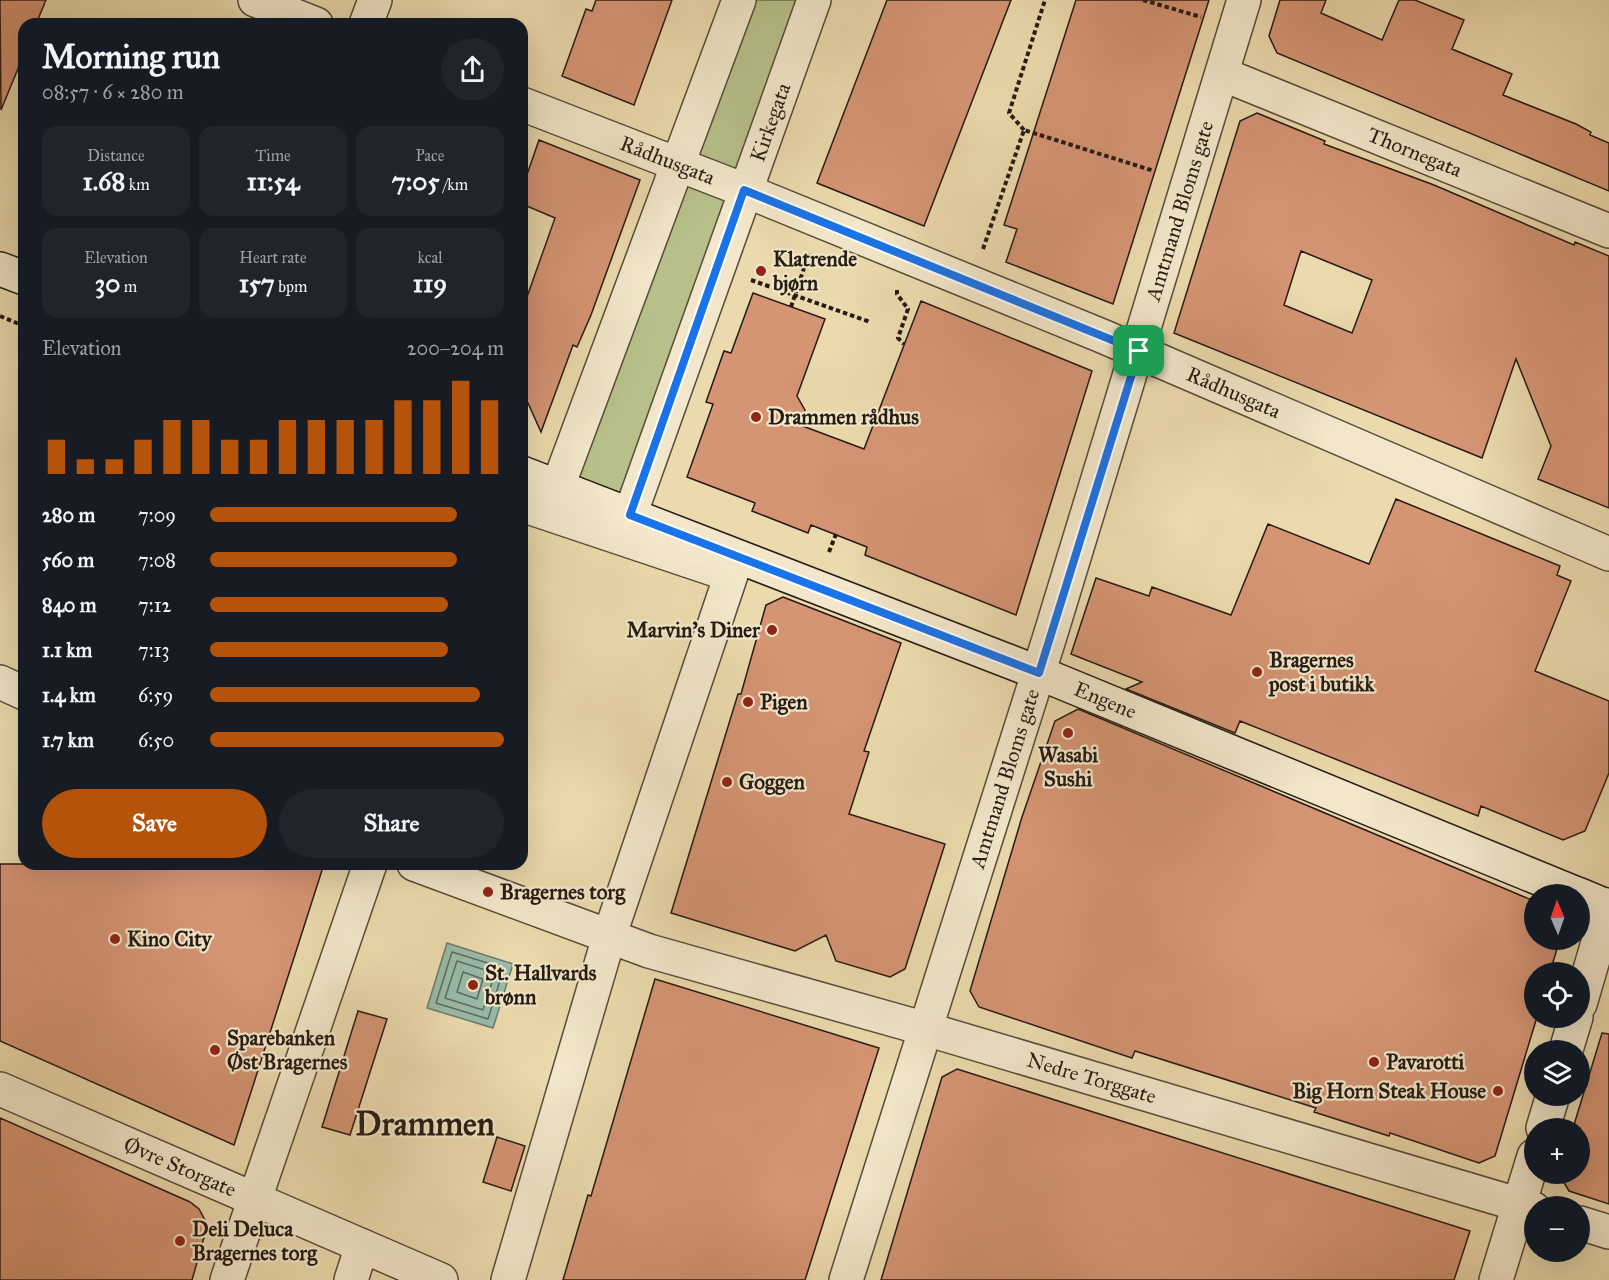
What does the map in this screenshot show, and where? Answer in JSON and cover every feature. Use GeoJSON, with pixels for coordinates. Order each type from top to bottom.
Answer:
{"type":"FeatureCollection","features":[{"type":"Feature","properties":{"kind":"street"},"geometry":{"type":"LineString","coordinates":[[255,0],[301,18]]}},
{"type":"Feature","properties":{"kind":"street"},"geometry":{"type":"LineString","coordinates":[[368,18],[375,0]]}},
{"type":"Feature","properties":{"kind":"street"},"geometry":{"type":"LineString","coordinates":[[558,486],[739,0]]}},
{"type":"Feature","properties":{"kind":"street","name":"Kirkegata"},"geometry":{"type":"LineString","coordinates":[[630,515],[744,190],[814,0]]}},
{"type":"Feature","properties":{"kind":"street","name":"Amtmand Bloms gate"},"geometry":{"type":"LineString","coordinates":[[846,1280],[1039,673],[1240,14]]}},
{"type":"Feature","properties":{"kind":"street","name":"Thornegata"},"geometry":{"type":"LineString","coordinates":[[1222,74],[1609,231]]}},
{"type":"Feature","properties":{"kind":"street","name":"Rådhusgata"},"geometry":{"type":"LineString","coordinates":[[528,106],[744,190],[1139,351],[1609,554]]}},
{"type":"Feature","properties":{"kind":"street"},"geometry":{"type":"LineString","coordinates":[[0,269],[18,276]]}},
{"type":"Feature","properties":{"kind":"street","name":"Engene"},"geometry":{"type":"LineString","coordinates":[[528,475],[1039,673],[1551,884]]}},
{"type":"Feature","properties":{"kind":"street"},"geometry":{"type":"LineString","coordinates":[[508,1280],[609,937],[730,575],[528,507]]}},
{"type":"Feature","properties":{"kind":"street"},"geometry":{"type":"LineString","coordinates":[[0,682],[18,690]]}},
{"type":"Feature","properties":{"kind":"street"},"geometry":{"type":"LineString","coordinates":[[227,1280],[368,870]]}},
{"type":"Feature","properties":{"kind":"street","name":"Nedre Torggate"},"geometry":{"type":"LineString","coordinates":[[430,870],[649,951],[926,1029],[1524,1206]]}},
{"type":"Feature","properties":{"kind":"street","name":"Engene"},"geometry":{"type":"LineString","coordinates":[[1590,899],[1609,906]]}},
{"type":"Feature","properties":{"kind":"street"},"geometry":{"type":"LineString","coordinates":[[1590,970],[1609,906]]}},
{"type":"Feature","properties":{"kind":"street","name":"Øvre Storgate"},"geometry":{"type":"LineString","coordinates":[[0,1089],[362,1246],[425,1277]]}},
{"type":"Feature","properties":{"kind":"street"},"geometry":{"type":"LineString","coordinates":[[1496,1280],[1524,1214]]}},
{"type":"Feature","properties":{"kind":"street"},"geometry":{"type":"LineString","coordinates":[[1590,1226],[1609,1232]]}},
{"type":"Feature","properties":{"kind":"street"},"geometry":{"type":"LineString","coordinates":[[351,1280],[362,1246]]}},
{"type":"Feature","properties":{"kind":"path"},"geometry":{"type":"LineString","coordinates":[[1045,0],[1009,113],[1024,130],[1189,182]]}},
{"type":"Feature","properties":{"kind":"path"},"geometry":{"type":"LineString","coordinates":[[1143,0],[1240,14]]}},
{"type":"Feature","properties":{"kind":"path"},"geometry":{"type":"LineString","coordinates":[[984,247],[1024,130]]}},
{"type":"Feature","properties":{"kind":"path"},"geometry":{"type":"LineString","coordinates":[[791,307],[811,249]]}},
{"type":"Feature","properties":{"kind":"path"},"geometry":{"type":"LineString","coordinates":[[741,276],[870,322]]}},
{"type":"Feature","properties":{"kind":"path"},"geometry":{"type":"LineString","coordinates":[[904,344],[898,338],[908,309]]}},
{"type":"Feature","properties":{"kind":"path"},"geometry":{"type":"LineString","coordinates":[[0,316],[18,324]]}},
{"type":"Feature","properties":{"kind":"path"},"geometry":{"type":"LineString","coordinates":[[829,552],[836,534]]}},
{"type":"Feature","properties":{"kind":"green space"},"geometry":{"type":"Polygon","coordinates":[[[739,0],[814,0],[630,515],[558,486],[739,0]]]}},
{"type":"Feature","properties":{"kind":"water"},"geometry":{"type":"Polygon","coordinates":[[[447,943],[513,964],[493,1028],[427,1008],[447,943]]]}},
{"type":"Feature","properties":{"kind":"building"},"geometry":{"type":"Polygon","coordinates":[[[0,0],[46,0],[38,18],[18,18],[18,69],[1,110],[0,0]]]}},
{"type":"Feature","properties":{"kind":"building"},"geometry":{"type":"Polygon","coordinates":[[[596,0],[672,0],[634,105],[562,76],[586,9],[592,11],[596,0]]]}},
{"type":"Feature","properties":{"kind":"building"},"geometry":{"type":"Polygon","coordinates":[[[887,0],[1011,0],[924,226],[817,183],[887,0]]]}},
{"type":"Feature","properties":{"kind":"building"},"geometry":{"type":"Polygon","coordinates":[[[1076,0],[1209,0],[1113,304],[1006,262],[1017,229],[1004,225],[1076,0]]]}},
{"type":"Feature","properties":{"kind":"building"},"geometry":{"type":"Polygon","coordinates":[[[1280,0],[1326,0],[1321,13],[1382,40],[1399,0],[1415,0],[1464,20],[1452,49],[1512,74],[1503,95],[1576,124],[1591,132],[1590,135],[1609,143],[1609,191],[1277,53],[1269,36],[1280,0]]]}},
{"type":"Feature","properties":{"kind":"building"},"geometry":{"type":"Polygon","coordinates":[[[1257,113],[1325,141],[1324,144],[1434,185],[1574,245],[1575,242],[1609,256],[1609,508],[1538,479],[1551,446],[1516,359],[1482,458],[1174,333],[1240,121],[1257,113]],[[1301,251],[1284,305],[1352,333],[1372,280],[1301,251]]]}},
{"type":"Feature","properties":{"kind":"building"},"geometry":{"type":"Polygon","coordinates":[[[539,140],[640,180],[591,315],[577,347],[573,345],[541,432],[528,403],[528,294],[555,218],[528,207],[528,172],[539,140]]]}},
{"type":"Feature","properties":{"kind":"building"},"geometry":{"type":"Polygon","coordinates":[[[753,293],[825,319],[797,396],[805,410],[800,425],[864,449],[921,301],[1092,371],[1016,615],[865,555],[867,547],[811,525],[808,533],[752,511],[755,503],[687,477],[713,404],[706,402],[724,351],[731,353],[753,293]]]}},
{"type":"Feature","properties":{"kind":"building"},"geometry":{"type":"Polygon","coordinates":[[[1396,499],[1560,566],[1557,575],[1571,581],[1535,671],[1609,701],[1609,773],[1585,831],[1563,840],[1481,806],[1478,816],[1240,721],[1235,733],[1126,689],[1142,682],[1071,654],[1096,578],[1149,596],[1152,587],[1231,615],[1268,524],[1369,564],[1396,499]]]}},
{"type":"Feature","properties":{"kind":"building"},"geometry":{"type":"Polygon","coordinates":[[[783,597],[901,643],[864,751],[869,752],[849,814],[945,844],[905,969],[890,977],[836,961],[826,935],[795,951],[671,913],[738,694],[741,694],[766,605],[783,597]]]}},
{"type":"Feature","properties":{"kind":"building"},"geometry":{"type":"Polygon","coordinates":[[[1078,709],[1524,897],[1524,950],[1557,950],[1553,962],[1524,962],[1524,1028],[1534,1028],[1530,1040],[1524,1040],[1524,1060],[1495,1156],[1479,1163],[1390,1133],[1389,1136],[1314,1112],[1316,1108],[1135,1051],[1132,1058],[979,1007],[970,991],[1022,817],[1055,721],[1078,709]]]}},
{"type":"Feature","properties":{"kind":"building"},"geometry":{"type":"Polygon","coordinates":[[[0,864],[18,864],[18,870],[322,870],[234,1145],[0,1041],[0,864]]]}},
{"type":"Feature","properties":{"kind":"building"},"geometry":{"type":"Polygon","coordinates":[[[655,979],[879,1048],[805,1280],[563,1280],[588,1195],[591,1196],[655,979]]]}},
{"type":"Feature","properties":{"kind":"building"},"geometry":{"type":"Polygon","coordinates":[[[358,1011],[387,1019],[350,1135],[322,1127],[358,1011]]]}},
{"type":"Feature","properties":{"kind":"building"},"geometry":{"type":"Polygon","coordinates":[[[1602,1033],[1609,1034],[1609,1204],[1569,1191],[1565,1184],[1590,1184],[1590,1118],[1576,1118],[1580,1106],[1590,1106],[1590,1072],[1602,1033]]]}},
{"type":"Feature","properties":{"kind":"building"},"geometry":{"type":"Polygon","coordinates":[[[957,1069],[1470,1231],[1454,1280],[881,1280],[942,1077],[957,1069]]]}},
{"type":"Feature","properties":{"kind":"building"},"geometry":{"type":"Polygon","coordinates":[[[0,1118],[190,1202],[199,1209],[206,1222],[205,1234],[192,1280],[0,1280],[0,1118]]]}},
{"type":"Feature","properties":{"kind":"building"},"geometry":{"type":"Polygon","coordinates":[[[497,1137],[525,1146],[511,1191],[483,1182],[497,1137]]]}},
{"type":"Feature","properties":{"kind":"place","name":"Klatrende bjørn"},"geometry":{"type":"Point","coordinates":[761,271]}},
{"type":"Feature","properties":{"kind":"place","name":"Drammen rådhus"},"geometry":{"type":"Point","coordinates":[756,417]}},
{"type":"Feature","properties":{"kind":"place","name":"Marvin's Diner"},"geometry":{"type":"Point","coordinates":[772,630]}},
{"type":"Feature","properties":{"kind":"place","name":"Bragernes post i butikk"},"geometry":{"type":"Point","coordinates":[1257,672]}},
{"type":"Feature","properties":{"kind":"place","name":"Pigen"},"geometry":{"type":"Point","coordinates":[748,702]}},
{"type":"Feature","properties":{"kind":"place","name":"Wasabi Sushi"},"geometry":{"type":"Point","coordinates":[1068,733]}},
{"type":"Feature","properties":{"kind":"place","name":"Goggen"},"geometry":{"type":"Point","coordinates":[727,782]}},
{"type":"Feature","properties":{"kind":"place","name":"Bragernes torg"},"geometry":{"type":"Point","coordinates":[488,892]}},
{"type":"Feature","properties":{"kind":"place","name":"Kino City"},"geometry":{"type":"Point","coordinates":[115,939]}},
{"type":"Feature","properties":{"kind":"place","name":"St. Hallvards brønn"},"geometry":{"type":"Point","coordinates":[473,985]}},
{"type":"Feature","properties":{"kind":"place","name":"Sparebanken Øst Bragernes"},"geometry":{"type":"Point","coordinates":[215,1050]}},
{"type":"Feature","properties":{"kind":"place","name":"Pavarotti"},"geometry":{"type":"Point","coordinates":[1374,1062]}},
{"type":"Feature","properties":{"kind":"place","name":"Big Horn Steak House"},"geometry":{"type":"Point","coordinates":[1498,1091]}},
{"type":"Feature","properties":{"kind":"place","name":"Deli Deluca Bragernes torg"},"geometry":{"type":"Point","coordinates":[180,1241]}},
{"type":"Feature","properties":{"kind":"district","name":"Drammen"},"geometry":{"type":"Point","coordinates":[425,1123]}},
{"type":"Feature","properties":{"kind":"route"},"geometry":{"type":"LineString","coordinates":[[744,190],[1139,351],[1039,673],[630,515],[744,190]]}}]}
